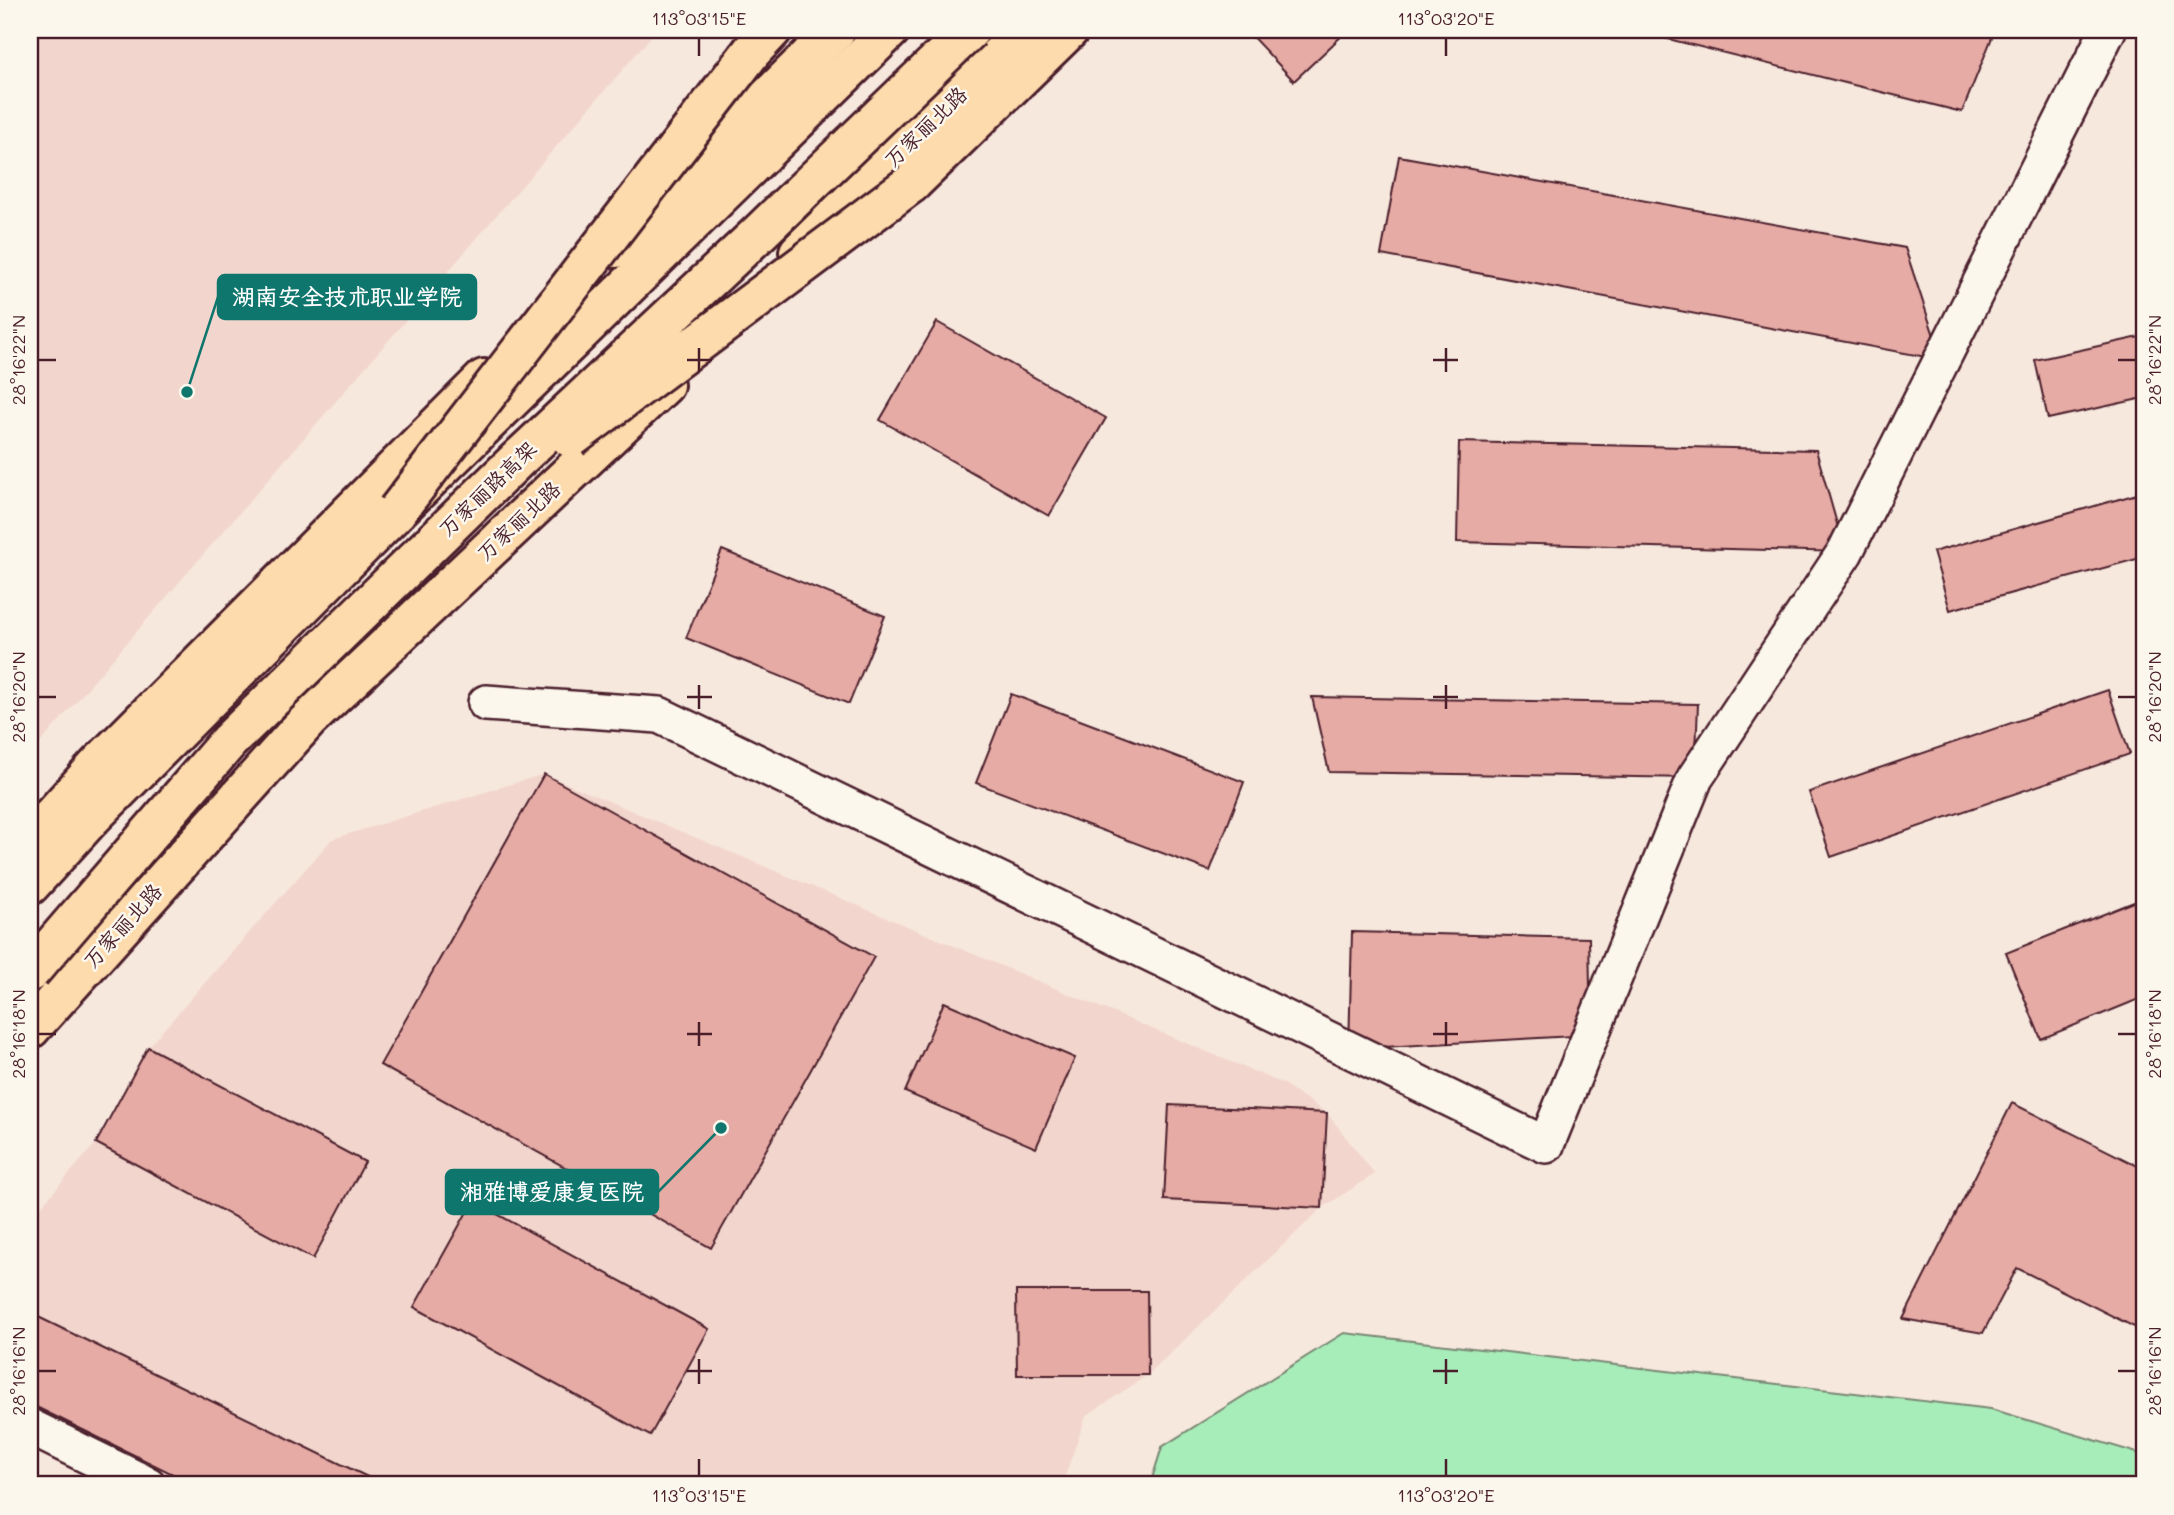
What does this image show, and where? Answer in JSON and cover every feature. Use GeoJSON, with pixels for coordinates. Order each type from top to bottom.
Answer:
{"type":"FeatureCollection","features":[{"type":"Feature","properties":{"kind":"main road"},"geometry":{"type":"LineString","coordinates":[[397,511],[752,51],[772,30]]}},
{"type":"Feature","properties":{"kind":"main road"},"geometry":{"type":"LineString","coordinates":[[30,840],[99,764],[836,30]]}},
{"type":"Feature","properties":{"kind":"main road"},"geometry":{"type":"LineString","coordinates":[[30,886],[92,817],[397,511],[890,30]]}},
{"type":"Feature","properties":{"kind":"main road","name":"万家丽路高架"},"geometry":{"type":"LineString","coordinates":[[30,972],[229,741],[526,452],[970,30]]}},
{"type":"Feature","properties":{"kind":"main road","name":"万家丽北路"},"geometry":{"type":"LineString","coordinates":[[30,1029],[308,720],[644,404],[1025,30]]}},
{"type":"Feature","properties":{"kind":"main road"},"geometry":{"type":"LineString","coordinates":[[433,542],[912,183],[1069,30]]}},
{"type":"Feature","properties":{"kind":"street"},"geometry":{"type":"LineString","coordinates":[[486,703],[659,715],[1546,1145],[1695,778],[1845,552],[2108,30]]}},
{"type":"Feature","properties":{"kind":"street"},"geometry":{"type":"LineString","coordinates":[[30,1427],[148,1485]]}},
{"type":"Feature","properties":{"kind":"shaded area"},"geometry":{"type":"Polygon","coordinates":[[[30,30],[657,30],[30,755],[30,30]]]}},
{"type":"Feature","properties":{"kind":"shaded area"},"geometry":{"type":"Polygon","coordinates":[[[544,774],[1284,1084],[1327,1113],[1375,1174],[1322,1208],[1148,1375],[1086,1416],[1062,1485],[177,1485],[30,1413],[30,1219],[96,1143],[148,1047],[332,839],[544,774]]]}},
{"type":"Feature","properties":{"kind":"green space"},"geometry":{"type":"Polygon","coordinates":[[[1344,1333],[1991,1409],[2144,1455],[2144,1485],[1150,1485],[1162,1447],[1344,1333]]]}},
{"type":"Feature","properties":{"kind":"building"},"geometry":{"type":"Polygon","coordinates":[[[1246,30],[1348,30],[1294,81],[1246,30]]]}},
{"type":"Feature","properties":{"kind":"building"},"geometry":{"type":"Polygon","coordinates":[[[1632,30],[1995,30],[1962,112],[1632,30]]]}},
{"type":"Feature","properties":{"kind":"building"},"geometry":{"type":"Polygon","coordinates":[[[1399,156],[1905,248],[1942,360],[1381,255],[1399,156]]]}},
{"type":"Feature","properties":{"kind":"building"},"geometry":{"type":"Polygon","coordinates":[[[2144,162],[2144,199],[2135,164],[2144,162]]]}},
{"type":"Feature","properties":{"kind":"building"},"geometry":{"type":"Polygon","coordinates":[[[937,322],[1106,418],[1049,516],[880,420],[937,322]]]}},
{"type":"Feature","properties":{"kind":"building"},"geometry":{"type":"Polygon","coordinates":[[[2144,336],[2144,398],[2048,419],[2035,360],[2144,336]]]}},
{"type":"Feature","properties":{"kind":"building"},"geometry":{"type":"Polygon","coordinates":[[[1459,442],[1816,450],[1845,552],[1457,542],[1459,442]]]}},
{"type":"Feature","properties":{"kind":"building"},"geometry":{"type":"Polygon","coordinates":[[[2137,494],[2144,519],[2144,557],[1950,610],[1933,552],[2137,494]]]}},
{"type":"Feature","properties":{"kind":"building"},"geometry":{"type":"Polygon","coordinates":[[[722,550],[885,616],[849,704],[686,638],[722,550]]]}},
{"type":"Feature","properties":{"kind":"building"},"geometry":{"type":"Polygon","coordinates":[[[2108,690],[2130,754],[1831,857],[1809,792],[2108,690]]]}},
{"type":"Feature","properties":{"kind":"building"},"geometry":{"type":"Polygon","coordinates":[[[1011,694],[1244,782],[1210,871],[976,783],[1011,694]]]}},
{"type":"Feature","properties":{"kind":"building"},"geometry":{"type":"Polygon","coordinates":[[[1312,697],[1698,704],[1695,778],[1329,772],[1312,697]]]}},
{"type":"Feature","properties":{"kind":"building"},"geometry":{"type":"Polygon","coordinates":[[[544,774],[874,957],[711,1248],[380,1065],[544,774]]]}},
{"type":"Feature","properties":{"kind":"building"},"geometry":{"type":"Polygon","coordinates":[[[2144,898],[2144,997],[2041,1039],[2006,953],[2144,898]]]}},
{"type":"Feature","properties":{"kind":"building"},"geometry":{"type":"Polygon","coordinates":[[[1352,932],[1589,938],[1591,1035],[1349,1049],[1352,932]]]}},
{"type":"Feature","properties":{"kind":"building"},"geometry":{"type":"Polygon","coordinates":[[[944,1002],[1075,1058],[1036,1148],[905,1092],[944,1002]]]}},
{"type":"Feature","properties":{"kind":"building"},"geometry":{"type":"Polygon","coordinates":[[[148,1047],[365,1162],[313,1259],[96,1143],[148,1047]]]}},
{"type":"Feature","properties":{"kind":"building"},"geometry":{"type":"Polygon","coordinates":[[[2012,1103],[2144,1169],[2144,1332],[2017,1268],[1983,1333],[1903,1319],[2012,1103]]]}},
{"type":"Feature","properties":{"kind":"building"},"geometry":{"type":"Polygon","coordinates":[[[1169,1105],[1327,1113],[1322,1208],[1164,1200],[1169,1105]]]}},
{"type":"Feature","properties":{"kind":"building"},"geometry":{"type":"Polygon","coordinates":[[[473,1201],[709,1329],[650,1436],[414,1307],[473,1201]]]}},
{"type":"Feature","properties":{"kind":"building"},"geometry":{"type":"Polygon","coordinates":[[[1016,1291],[1147,1291],[1148,1375],[1017,1375],[1016,1291]]]}},
{"type":"Feature","properties":{"kind":"building"},"geometry":{"type":"Polygon","coordinates":[[[30,1313],[384,1485],[195,1485],[30,1404],[30,1313]]]}},
{"type":"Feature","properties":{"kind":"place","name":"湖南安全技术职业学院"},"geometry":{"type":"Point","coordinates":[187,392]}},
{"type":"Feature","properties":{"kind":"place","name":"湘雅博爱康复医院"},"geometry":{"type":"Point","coordinates":[721,1128]}}]}
